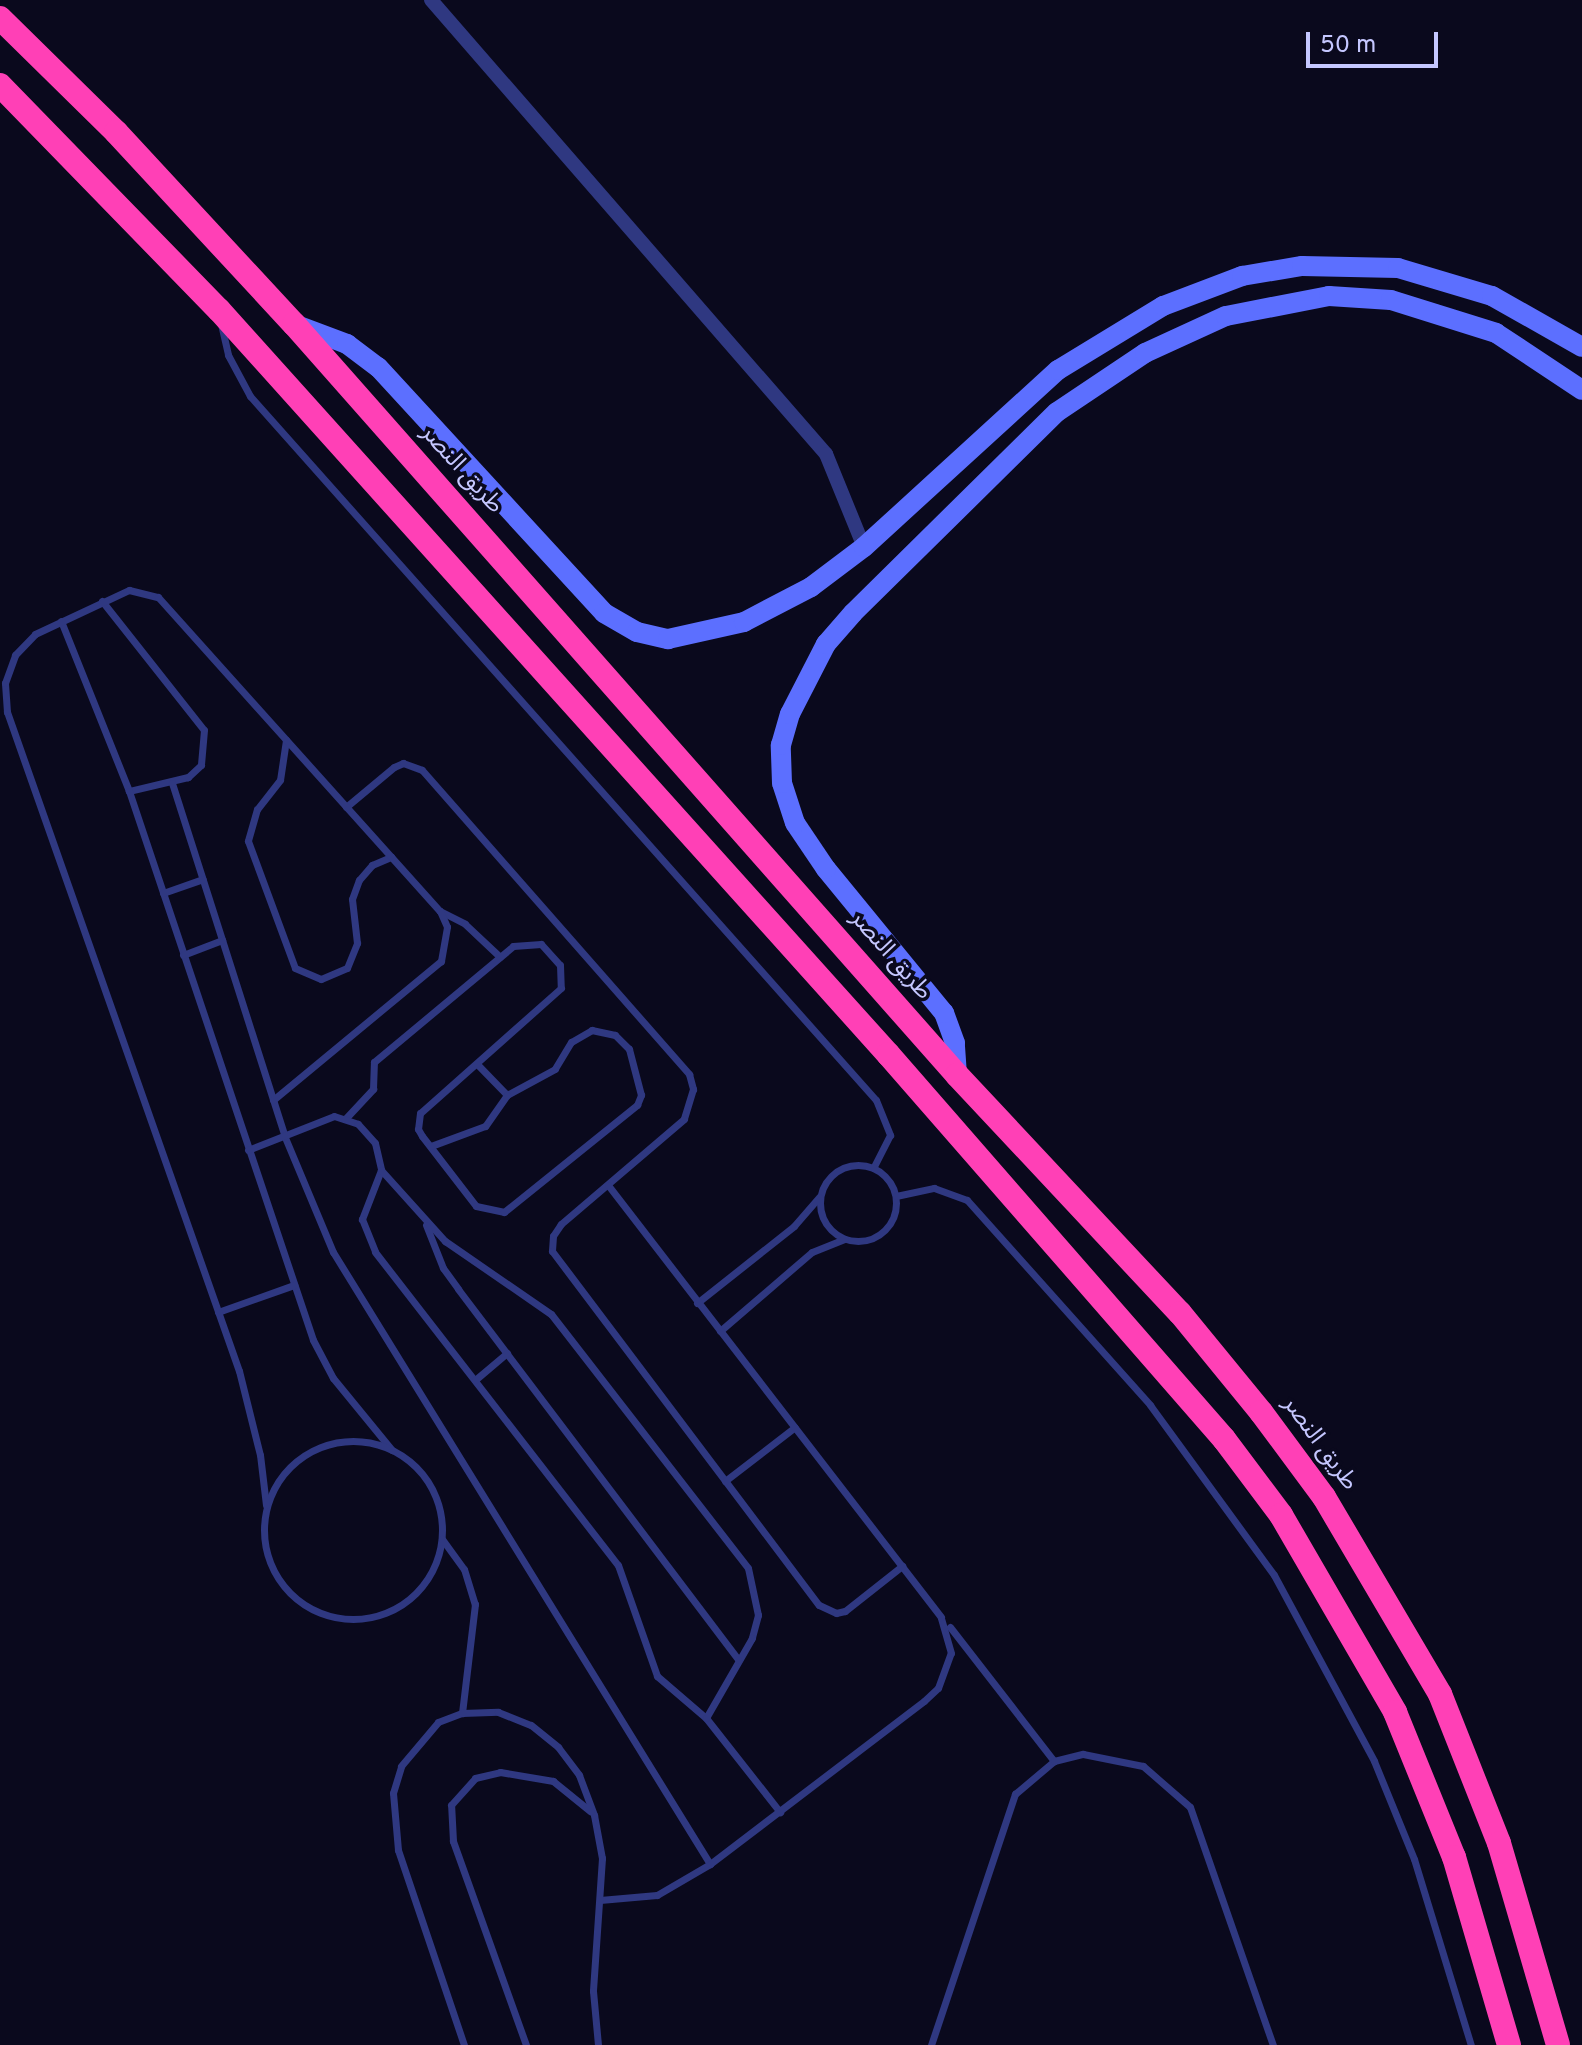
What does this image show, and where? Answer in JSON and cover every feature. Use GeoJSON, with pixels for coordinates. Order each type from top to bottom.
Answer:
{"type":"FeatureCollection","features":[{"type":"Feature","properties":{"kind":"highway","name":"طريق النصر"},"geometry":{"type":"LineString","coordinates":[[0,18],[116,132],[294,324],[957,1075],[1190,1326],[1324,1497],[1391,1603],[1440,1694],[1470,1766],[1530,1938],[1558,2045]]}},
{"type":"Feature","properties":{"kind":"highway"},"geometry":{"type":"LineString","coordinates":[[1,88],[219,310],[1149,1346],[1281,1515],[1345,1618],[1395,1712],[1454,1857],[1509,2045]]}},
{"type":"Feature","properties":{"kind":"street"},"geometry":{"type":"LineString","coordinates":[[431,0],[826,454],[864,547]]}},
{"type":"Feature","properties":{"kind":"street"},"geometry":{"type":"LineString","coordinates":[[294,324],[330,335],[378,367],[604,613],[637,632],[668,639],[744,622],[811,587],[864,547],[1058,370],[1163,306],[1242,276],[1302,266],[1398,268],[1492,296],[1582,347]]}},
{"type":"Feature","properties":{"kind":"street"},"geometry":{"type":"LineString","coordinates":[[957,1075],[955,1043],[944,1013],[826,869],[795,823],[782,783],[781,745],[809,670],[844,623],[1020,446],[1098,382],[1190,329],[1272,303],[1329,296],[1391,300],[1496,333],[1582,390]]}},
{"type":"Feature","properties":{"kind":"street"},"geometry":{"type":"LineString","coordinates":[[898,516],[922,542]]}},
{"type":"Feature","properties":{"kind":"lane"},"geometry":{"type":"LineString","coordinates":[[219,310],[228,355],[250,396],[876,1100],[890,1135],[873,1168]]}},
{"type":"Feature","properties":{"kind":"lane"},"geometry":{"type":"LineString","coordinates":[[61,621],[129,791],[294,1285],[333,1378],[392,1450],[427,1480],[440,1508],[442,1539],[433,1569],[415,1594],[389,1612],[343,1619],[313,1610],[278,1580],[265,1552],[266,1505],[250,1411],[7,712],[5,683],[15,655],[35,634],[61,621],[102,601],[139,589],[158,597],[440,911],[447,927],[441,961],[273,1100]]}},
{"type":"Feature","properties":{"kind":"lane"},"geometry":{"type":"LineString","coordinates":[[102,601],[204,730],[201,765],[172,783],[129,791]]}},
{"type":"Feature","properties":{"kind":"lane"},"geometry":{"type":"LineString","coordinates":[[286,740],[280,780],[257,809],[248,841],[295,968],[321,979],[347,968],[357,943],[352,899],[359,880],[372,865],[391,857]]}},
{"type":"Feature","properties":{"kind":"lane"},"geometry":{"type":"LineString","coordinates":[[346,807],[394,767],[403,763],[422,770],[689,1074],[693,1089],[684,1119],[561,1224],[553,1236],[552,1251],[827,1611],[845,1611],[902,1566]]}},
{"type":"Feature","properties":{"kind":"lane"},"geometry":{"type":"LineString","coordinates":[[172,783],[284,1135],[315,1214],[354,1289],[710,1864]]}},
{"type":"Feature","properties":{"kind":"lane"},"geometry":{"type":"LineString","coordinates":[[163,893],[203,879]]}},
{"type":"Feature","properties":{"kind":"lane"},"geometry":{"type":"LineString","coordinates":[[440,911],[465,924],[500,957]]}},
{"type":"Feature","properties":{"kind":"lane"},"geometry":{"type":"LineString","coordinates":[[183,955],[222,940]]}},
{"type":"Feature","properties":{"kind":"lane"},"geometry":{"type":"LineString","coordinates":[[346,1118],[373,1089],[374,1062],[500,957],[522,942],[541,944],[560,965],[561,988],[420,1113],[418,1129],[476,1206],[504,1212],[629,1113],[641,1095],[623,1041],[592,1030],[571,1042],[555,1069],[507,1095],[485,1126],[431,1146]]}},
{"type":"Feature","properties":{"kind":"lane"},"geometry":{"type":"LineString","coordinates":[[477,1064],[507,1095]]}},
{"type":"Feature","properties":{"kind":"lane"},"geometry":{"type":"LineString","coordinates":[[248,1150],[334,1116],[346,1118],[375,1143],[381,1170],[426,1222],[551,1314],[741,1558],[757,1591],[758,1615],[739,1660],[706,1718]]}},
{"type":"Feature","properties":{"kind":"lane"},"geometry":{"type":"LineString","coordinates":[[697,1303],[794,1226],[835,1172],[860,1165],[884,1174],[896,1196],[897,1210],[883,1233],[871,1240],[844,1239],[812,1252],[720,1331]]}},
{"type":"Feature","properties":{"kind":"lane"},"geometry":{"type":"LineString","coordinates":[[381,1170],[366,1203],[366,1237],[618,1565],[657,1676],[706,1718],[780,1812]]}},
{"type":"Feature","properties":{"kind":"lane"},"geometry":{"type":"LineString","coordinates":[[608,1185],[1054,1761]]}},
{"type":"Feature","properties":{"kind":"lane"},"geometry":{"type":"LineString","coordinates":[[896,1196],[934,1188],[967,1200],[1150,1405],[1274,1575],[1374,1761],[1414,1859],[1471,2045]]}},
{"type":"Feature","properties":{"kind":"lane"},"geometry":{"type":"LineString","coordinates":[[821,1194],[824,1221],[844,1239]]}},
{"type":"Feature","properties":{"kind":"lane"},"geometry":{"type":"LineString","coordinates":[[426,1222],[443,1268],[739,1660]]}},
{"type":"Feature","properties":{"kind":"lane"},"geometry":{"type":"LineString","coordinates":[[218,1312],[294,1285]]}},
{"type":"Feature","properties":{"kind":"lane"},"geometry":{"type":"LineString","coordinates":[[475,1380],[507,1353]]}},
{"type":"Feature","properties":{"kind":"lane"},"geometry":{"type":"LineString","coordinates":[[725,1481],[795,1427]]}},
{"type":"Feature","properties":{"kind":"lane"},"geometry":{"type":"LineString","coordinates":[[266,1505],[290,1466],[316,1448],[346,1441],[392,1450]]}},
{"type":"Feature","properties":{"kind":"lane"},"geometry":{"type":"LineString","coordinates":[[442,1539],[464,1569],[475,1604],[462,1713]]}},
{"type":"Feature","properties":{"kind":"lane"},"geometry":{"type":"LineString","coordinates":[[600,1900],[657,1895],[710,1864],[938,1688],[951,1653],[941,1617]]}},
{"type":"Feature","properties":{"kind":"lane"},"geometry":{"type":"LineString","coordinates":[[464,2045],[392,1822],[401,1766],[417,1741],[438,1722],[462,1713],[498,1712],[549,1740],[579,1775],[594,1815],[602,1858],[593,1991],[598,2045]]}},
{"type":"Feature","properties":{"kind":"lane"},"geometry":{"type":"LineString","coordinates":[[931,2045],[1004,1817],[1015,1794],[1054,1761],[1083,1754],[1143,1766],[1190,1807],[1273,2045]]}},
{"type":"Feature","properties":{"kind":"lane"},"geometry":{"type":"LineString","coordinates":[[526,2045],[453,1841],[451,1805],[475,1778],[527,1774],[553,1781],[594,1815]]}}]}
